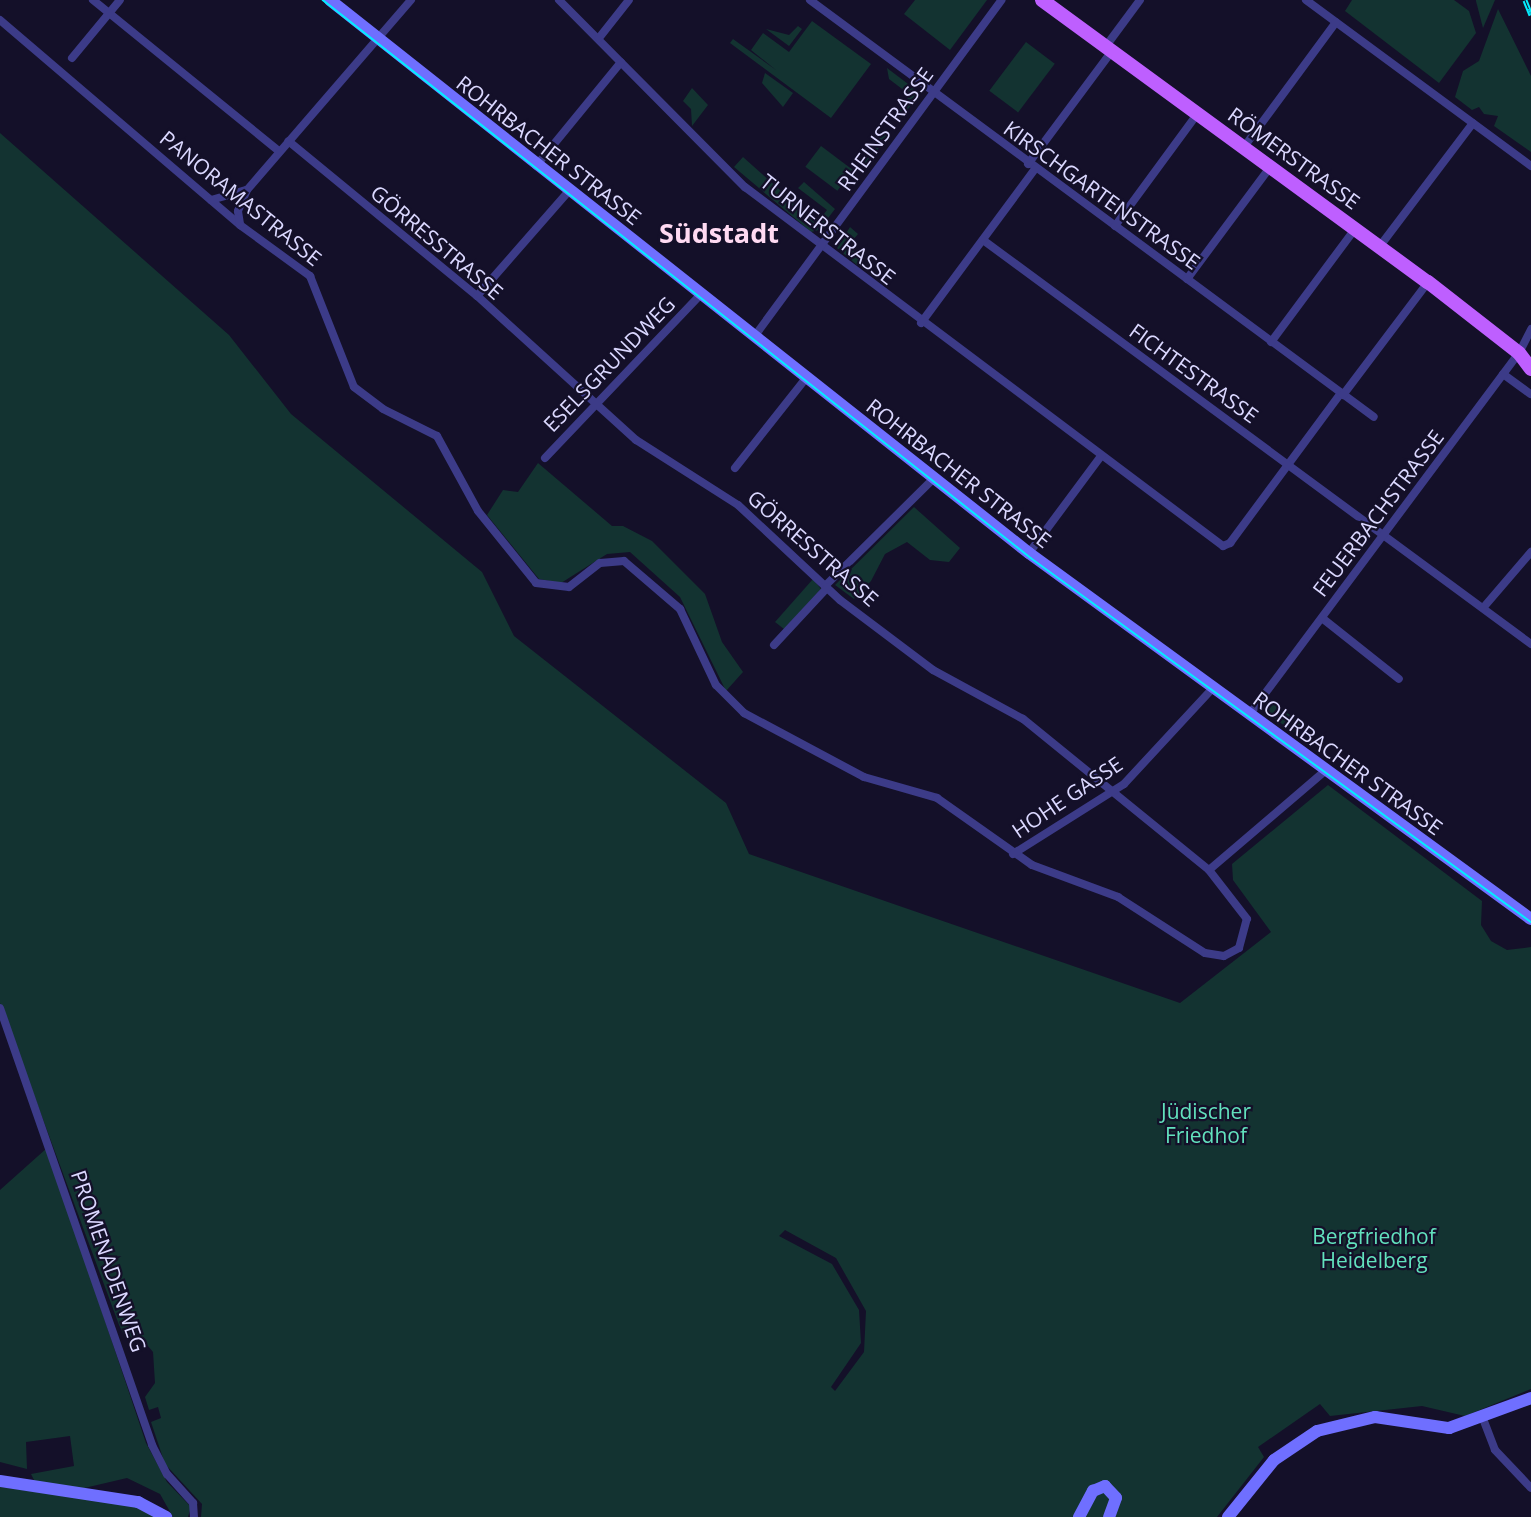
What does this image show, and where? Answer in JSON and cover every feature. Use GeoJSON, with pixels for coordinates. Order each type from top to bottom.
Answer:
{"type":"FeatureCollection","features":[{"type":"Feature","properties":{"kind":"main road","name":"ROHRBACHER STRASSE"},"geometry":{"type":"LineString","coordinates":[[330,0],[568,192],[1029,553],[1249,716],[1531,919]]}},
{"type":"Feature","properties":{"kind":"main road","name":"RÖMERSTRASSE"},"geometry":{"type":"LineString","coordinates":[[1042,0],[1525,354],[1531,369]]}},
{"type":"Feature","properties":{"kind":"main road"},"geometry":{"type":"LineString","coordinates":[[1228,1517],[1274,1460],[1317,1431],[1359,1418],[1439,1428],[1482,1416],[1531,1398]]}},
{"type":"Feature","properties":{"kind":"main road"},"geometry":{"type":"LineString","coordinates":[[0,1481],[138,1502],[166,1517]]}},
{"type":"Feature","properties":{"kind":"main road"},"geometry":{"type":"LineString","coordinates":[[1079,1517],[1093,1491],[1105,1486],[1116,1498],[1109,1517]]}},
{"type":"Feature","properties":{"kind":"street"},"geometry":{"type":"LineString","coordinates":[[93,0],[279,151]]}},
{"type":"Feature","properties":{"kind":"street"},"geometry":{"type":"LineString","coordinates":[[72,58],[120,0]]}},
{"type":"Feature","properties":{"kind":"street"},"geometry":{"type":"LineString","coordinates":[[240,225],[238,211],[247,190],[411,0]]}},
{"type":"Feature","properties":{"kind":"street","name":"TURNERSTRASSE"},"geometry":{"type":"LineString","coordinates":[[559,0],[745,187],[921,323],[1226,546],[1287,464]]}},
{"type":"Feature","properties":{"kind":"street"},"geometry":{"type":"LineString","coordinates":[[599,38],[630,0]]}},
{"type":"Feature","properties":{"kind":"street","name":"KIRSCHGARTENSTRASSE"},"geometry":{"type":"LineString","coordinates":[[810,0],[1031,167],[1374,417]]}},
{"type":"Feature","properties":{"kind":"street","name":"RHEINSTRASSE"},"geometry":{"type":"LineString","coordinates":[[754,336],[1002,0]]}},
{"type":"Feature","properties":{"kind":"street"},"geometry":{"type":"LineString","coordinates":[[921,323],[983,240],[1140,0]]}},
{"type":"Feature","properties":{"kind":"street"},"geometry":{"type":"LineString","coordinates":[[1306,0],[1531,166]]}},
{"type":"Feature","properties":{"kind":"street","name":"PANORAMASTRASSE"},"geometry":{"type":"LineString","coordinates":[[0,20],[240,225],[310,276],[354,387],[383,409],[437,436],[478,511],[536,583],[564,589],[600,563],[624,561],[680,609],[716,685],[736,707],[864,777],[937,798],[1013,854],[1047,872],[1118,897],[1205,953],[1224,956],[1242,943],[1247,919],[1209,870]]}},
{"type":"Feature","properties":{"kind":"street"},"geometry":{"type":"LineString","coordinates":[[1244,147],[1336,22]]}},
{"type":"Feature","properties":{"kind":"street"},"geometry":{"type":"LineString","coordinates":[[536,166],[621,62]]}},
{"type":"Feature","properties":{"kind":"street"},"geometry":{"type":"LineString","coordinates":[[1115,226],[1198,113]]}},
{"type":"Feature","properties":{"kind":"street"},"geometry":{"type":"LineString","coordinates":[[1380,246],[1473,123]]}},
{"type":"Feature","properties":{"kind":"street","name":"GÖRRESSTRASSE"},"geometry":{"type":"LineString","coordinates":[[288,141],[477,296],[651,452],[738,505],[826,587],[933,670],[1023,719],[1209,870]]}},
{"type":"Feature","properties":{"kind":"street"},"geometry":{"type":"LineString","coordinates":[[1186,279],[1271,166]]}},
{"type":"Feature","properties":{"kind":"street"},"geometry":{"type":"LineString","coordinates":[[210,200],[247,190]]}},
{"type":"Feature","properties":{"kind":"street"},"geometry":{"type":"LineString","coordinates":[[477,296],[568,192]]}},
{"type":"Feature","properties":{"kind":"street"},"geometry":{"type":"LineString","coordinates":[[1271,342],[1355,228]]}},
{"type":"Feature","properties":{"kind":"street","name":"FICHTESTRASSE"},"geometry":{"type":"LineString","coordinates":[[983,240],[1531,644]]}},
{"type":"Feature","properties":{"kind":"street"},"geometry":{"type":"LineString","coordinates":[[1287,464],[1428,282]]}},
{"type":"Feature","properties":{"kind":"street","name":"ESELSGRUNDWEG"},"geometry":{"type":"LineString","coordinates":[[544,458],[700,295]]}},
{"type":"Feature","properties":{"kind":"street","name":"FEUERBACHSTRASSE"},"geometry":{"type":"LineString","coordinates":[[1249,716],[1503,374],[1525,354],[1531,330]]}},
{"type":"Feature","properties":{"kind":"street"},"geometry":{"type":"LineString","coordinates":[[1503,374],[1531,394]]}},
{"type":"Feature","properties":{"kind":"street"},"geometry":{"type":"LineString","coordinates":[[735,468],[806,378]]}},
{"type":"Feature","properties":{"kind":"street"},"geometry":{"type":"LineString","coordinates":[[1029,553],[1101,456]]}},
{"type":"Feature","properties":{"kind":"street"},"geometry":{"type":"LineString","coordinates":[[774,645],[826,587],[934,478]]}},
{"type":"Feature","properties":{"kind":"street"},"geometry":{"type":"LineString","coordinates":[[1483,608],[1531,552]]}},
{"type":"Feature","properties":{"kind":"street"},"geometry":{"type":"LineString","coordinates":[[1322,618],[1399,680]]}},
{"type":"Feature","properties":{"kind":"street","name":"HOHE GASSE"},"geometry":{"type":"LineString","coordinates":[[1013,854],[1114,791],[1212,688]]}},
{"type":"Feature","properties":{"kind":"street"},"geometry":{"type":"LineString","coordinates":[[1209,870],[1325,771]]}},
{"type":"Feature","properties":{"kind":"street","name":"PROMENADENWEG"},"geometry":{"type":"LineString","coordinates":[[0,1008],[152,1444],[167,1474],[193,1503],[194,1517]]}},
{"type":"Feature","properties":{"kind":"street"},"geometry":{"type":"LineString","coordinates":[[1482,1416],[1490,1443],[1531,1488]]}},
{"type":"Feature","properties":{"kind":"green space"},"geometry":{"type":"Polygon","coordinates":[[[915,0],[987,0],[950,50],[904,14],[915,0]]]}},
{"type":"Feature","properties":{"kind":"green space"},"geometry":{"type":"Polygon","coordinates":[[[1352,0],[1454,0],[1469,11],[1476,33],[1439,83],[1345,11],[1352,0]]]}},
{"type":"Feature","properties":{"kind":"green space"},"geometry":{"type":"Polygon","coordinates":[[[1495,0],[1483,28],[1476,1],[1495,0]]]}},
{"type":"Feature","properties":{"kind":"green space"},"geometry":{"type":"Polygon","coordinates":[[[1498,9],[1531,76],[1531,152],[1494,126],[1498,116],[1484,114],[1479,107],[1472,110],[1455,97],[1463,71],[1479,61],[1498,9]]]}},
{"type":"Feature","properties":{"kind":"green space"},"geometry":{"type":"Polygon","coordinates":[[[812,21],[871,64],[831,118],[730,43],[733,39],[776,70],[751,50],[763,33],[789,52],[812,21]]]}},
{"type":"Feature","properties":{"kind":"green space"},"geometry":{"type":"Polygon","coordinates":[[[798,26],[802,29],[789,46],[766,29],[789,35],[798,26]]]}},
{"type":"Feature","properties":{"kind":"green space"},"geometry":{"type":"Polygon","coordinates":[[[1026,42],[1055,64],[1018,112],[989,91],[1026,42]]]}},
{"type":"Feature","properties":{"kind":"green space"},"geometry":{"type":"Polygon","coordinates":[[[887,68],[920,93],[902,117],[897,113],[910,95],[889,79],[887,68]]]}},
{"type":"Feature","properties":{"kind":"green space"},"geometry":{"type":"Polygon","coordinates":[[[765,73],[793,93],[783,107],[762,83],[765,73]]]}},
{"type":"Feature","properties":{"kind":"green space"},"geometry":{"type":"Polygon","coordinates":[[[692,88],[708,105],[692,126],[691,109],[683,101],[692,88]]]}},
{"type":"Feature","properties":{"kind":"green space"},"geometry":{"type":"Polygon","coordinates":[[[885,129],[890,133],[864,168],[864,157],[885,129]]]}},
{"type":"Feature","properties":{"kind":"green space"},"geometry":{"type":"Polygon","coordinates":[[[0,133],[229,335],[291,414],[482,572],[514,636],[726,803],[749,854],[1180,1003],[1271,932],[1233,880],[1232,864],[1328,785],[1482,901],[1481,925],[1491,941],[1507,950],[1531,947],[1531,1389],[1465,1416],[1422,1406],[1330,1416],[1320,1404],[1258,1447],[1264,1457],[1217,1517],[201,1517],[202,1504],[165,1464],[151,1422],[161,1418],[158,1407],[149,1410],[145,1397],[155,1383],[153,1352],[142,1339],[125,1337],[119,1325],[0,1003],[0,133]],[[785,1230],[779,1236],[832,1264],[859,1310],[861,1343],[831,1387],[835,1391],[864,1352],[866,1311],[836,1258],[785,1230]]]}},
{"type":"Feature","properties":{"kind":"green space"},"geometry":{"type":"Polygon","coordinates":[[[821,146],[853,170],[837,191],[805,167],[821,146]]]}},
{"type":"Feature","properties":{"kind":"green space"},"geometry":{"type":"Polygon","coordinates":[[[743,157],[817,223],[827,210],[798,188],[804,182],[835,209],[819,230],[811,232],[734,167],[743,157]]]}},
{"type":"Feature","properties":{"kind":"green space"},"geometry":{"type":"Polygon","coordinates":[[[850,227],[858,234],[848,246],[862,258],[857,265],[837,248],[850,227]]]}},
{"type":"Feature","properties":{"kind":"green space"},"geometry":{"type":"Polygon","coordinates":[[[538,463],[612,526],[623,526],[652,541],[705,594],[722,642],[743,672],[726,691],[680,597],[630,552],[607,554],[561,583],[539,579],[487,515],[503,490],[518,492],[538,463]]]}},
{"type":"Feature","properties":{"kind":"green space"},"geometry":{"type":"Polygon","coordinates":[[[914,507],[960,548],[949,562],[930,560],[907,542],[885,554],[871,581],[854,599],[835,585],[914,507]]]}},
{"type":"Feature","properties":{"kind":"green space"},"geometry":{"type":"Polygon","coordinates":[[[813,579],[821,589],[784,629],[775,622],[813,579]]]}},
{"type":"Feature","properties":{"kind":"green space"},"geometry":{"type":"Polygon","coordinates":[[[1274,703],[1303,725],[1297,734],[1266,713],[1274,703]]]}},
{"type":"Feature","properties":{"kind":"green space"},"geometry":{"type":"Polygon","coordinates":[[[47,1148],[146,1443],[167,1482],[191,1507],[188,1517],[173,1517],[160,1494],[127,1478],[80,1489],[35,1482],[31,1474],[74,1466],[70,1436],[26,1442],[27,1469],[0,1462],[0,1190],[47,1148]]]}},
{"type":"Feature","properties":{"kind":"green space"},"geometry":{"type":"Polygon","coordinates":[[[0,1487],[128,1504],[159,1517],[0,1517],[0,1487]]]}},
{"type":"Feature","properties":{"kind":"tram line"},"geometry":{"type":"LineString","coordinates":[[323,0],[1031,558],[1531,922]]}},
{"type":"Feature","properties":{"kind":"railway"},"geometry":{"type":"LineString","coordinates":[[1525,0],[1531,15]]}},
{"type":"Feature","properties":{"kind":"district","name":"Südstadt"},"geometry":{"type":"Point","coordinates":[719,233]}},
{"type":"Feature","properties":{"kind":"park label","name":"Jüdischer Friedhof"},"geometry":{"type":"Point","coordinates":[1206,1123]}},
{"type":"Feature","properties":{"kind":"park label","name":"Bergfriedhof Heidelberg"},"geometry":{"type":"Point","coordinates":[1374,1248]}}]}
